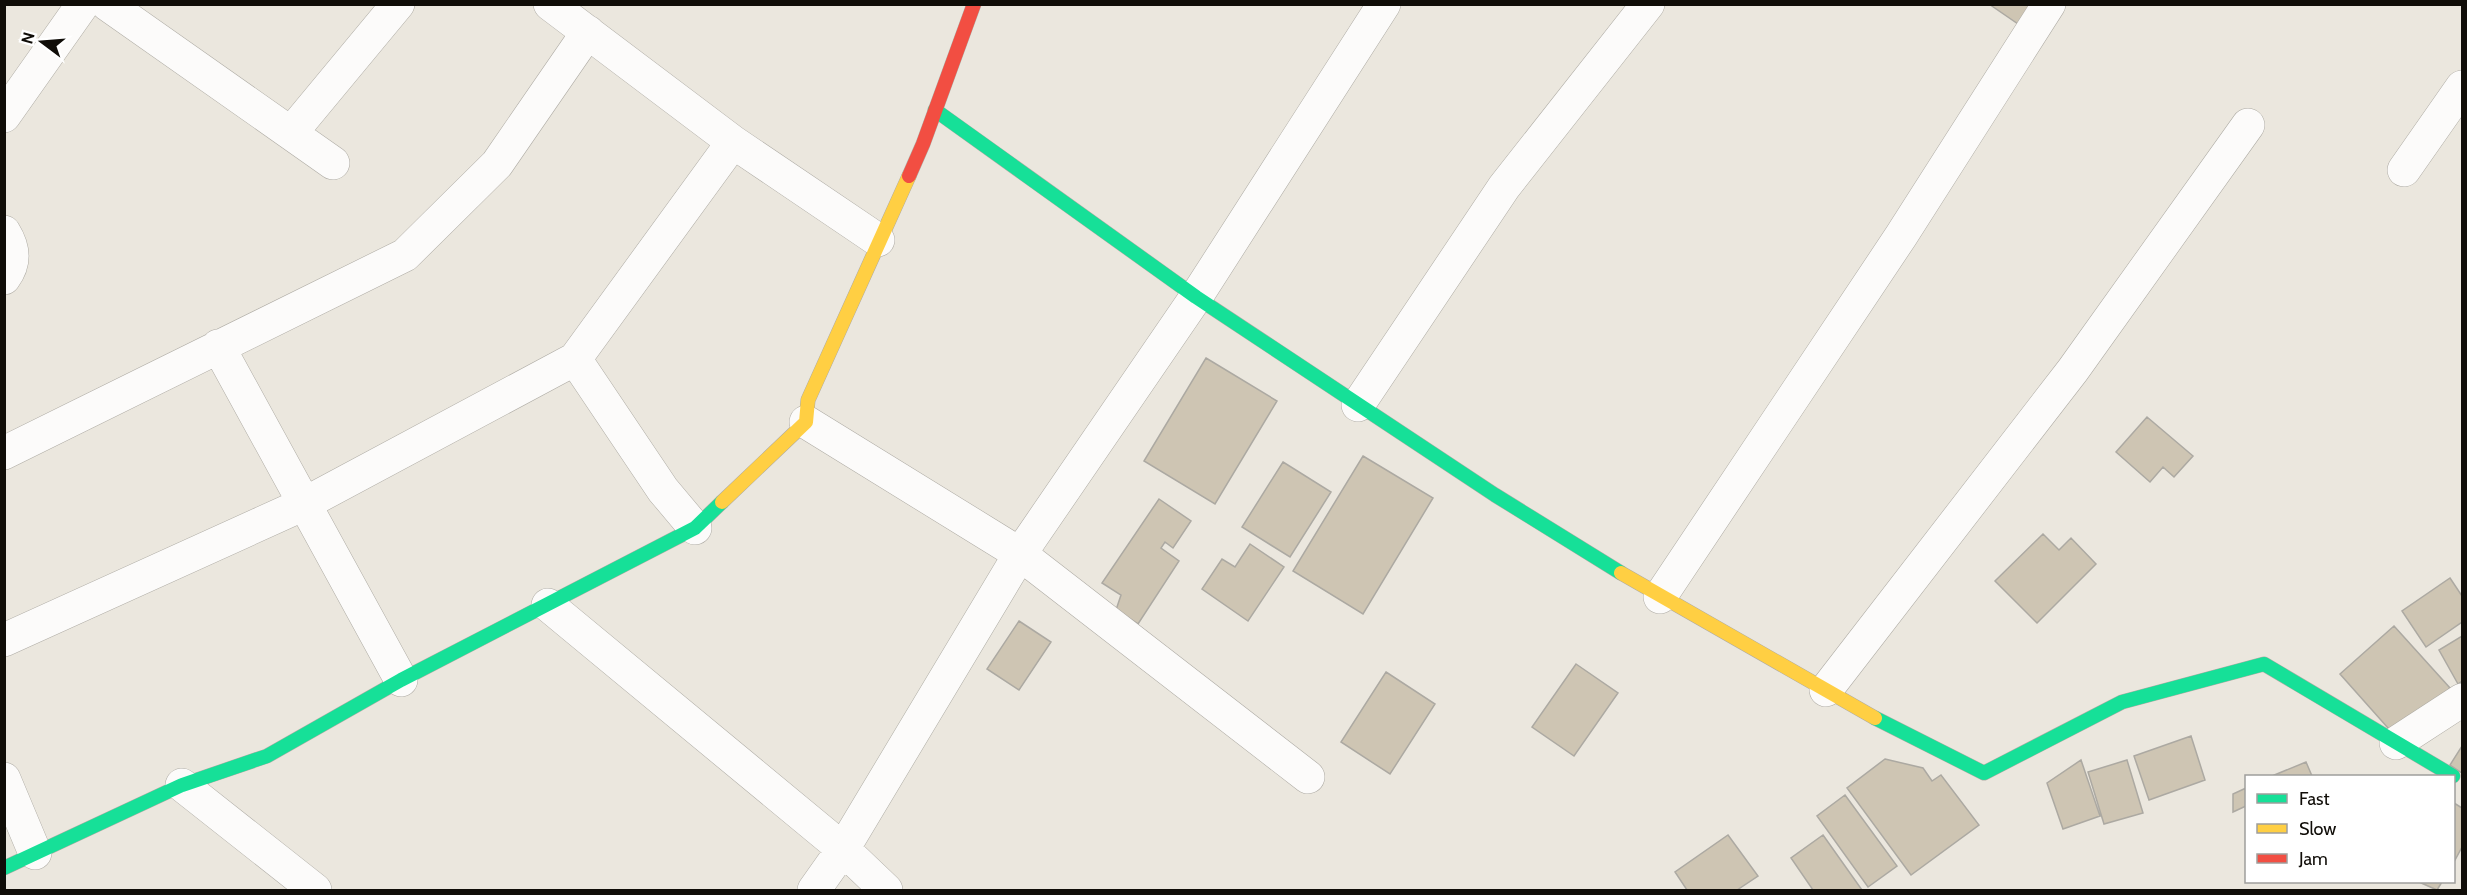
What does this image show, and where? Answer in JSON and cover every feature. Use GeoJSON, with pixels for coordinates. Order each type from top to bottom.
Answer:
{"type":"FeatureCollection","features":[{"type":"Feature","properties":{"kind":"street"},"geometry":{"type":"LineString","coordinates":[[4,116],[83,4]]}},
{"type":"Feature","properties":{"kind":"street"},"geometry":{"type":"LineString","coordinates":[[107,4],[142,14],[291,133],[333,163]]}},
{"type":"Feature","properties":{"kind":"street"},"geometry":{"type":"LineString","coordinates":[[291,133],[398,4]]}},
{"type":"Feature","properties":{"kind":"street"},"geometry":{"type":"LineString","coordinates":[[550,4],[733,142],[878,240]]}},
{"type":"Feature","properties":{"kind":"street"},"geometry":{"type":"LineString","coordinates":[[4,868],[182,785],[267,756],[401,680],[695,528],[806,423],[808,400],[923,144],[974,4]]}},
{"type":"Feature","properties":{"kind":"street"},"geometry":{"type":"LineString","coordinates":[[814,891],[843,849],[1020,554],[1196,297],[1384,4]]}},
{"type":"Feature","properties":{"kind":"street"},"geometry":{"type":"LineString","coordinates":[[1358,405],[1504,187],[1648,4]]}},
{"type":"Feature","properties":{"kind":"street"},"geometry":{"type":"LineString","coordinates":[[1660,597],[1901,236],[2049,4]]}},
{"type":"Feature","properties":{"kind":"street"},"geometry":{"type":"LineString","coordinates":[[4,453],[405,255],[497,164],[588,32]]}},
{"type":"Feature","properties":{"kind":"street"},"geometry":{"type":"LineString","coordinates":[[2404,170],[2463,87]]}},
{"type":"Feature","properties":{"kind":"street"},"geometry":{"type":"LineString","coordinates":[[935,110],[1196,297],[1495,495],[1660,597],[1900,732],[1984,773],[2122,702],[2264,664],[2450,775]]}},
{"type":"Feature","properties":{"kind":"street"},"geometry":{"type":"LineString","coordinates":[[1826,690],[2073,370],[2248,125]]}},
{"type":"Feature","properties":{"kind":"street"},"geometry":{"type":"LineString","coordinates":[[4,640],[304,504],[575,359],[733,142]]}},
{"type":"Feature","properties":{"kind":"street"},"geometry":{"type":"LineString","coordinates":[[4,232],[12,246],[12,267],[4,278]]}},
{"type":"Feature","properties":{"kind":"street"},"geometry":{"type":"LineString","coordinates":[[218,346],[401,680]]}},
{"type":"Feature","properties":{"kind":"street"},"geometry":{"type":"LineString","coordinates":[[575,359],[663,490],[695,528]]}},
{"type":"Feature","properties":{"kind":"street"},"geometry":{"type":"LineString","coordinates":[[806,423],[1020,554],[1308,777]]}},
{"type":"Feature","properties":{"kind":"street"},"geometry":{"type":"LineString","coordinates":[[548,605],[843,849],[886,891]]}},
{"type":"Feature","properties":{"kind":"street"},"geometry":{"type":"LineString","coordinates":[[2396,743],[2463,700]]}},
{"type":"Feature","properties":{"kind":"street"},"geometry":{"type":"LineString","coordinates":[[4,779],[35,853]]}},
{"type":"Feature","properties":{"kind":"street"},"geometry":{"type":"LineString","coordinates":[[182,785],[315,891]]}},
{"type":"Feature","properties":{"kind":"building"},"geometry":{"type":"Polygon","coordinates":[[[1989,4],[2036,4],[2021,26],[1989,4]]]}},
{"type":"Feature","properties":{"kind":"building"},"geometry":{"type":"Polygon","coordinates":[[[1206,358],[1277,401],[1215,504],[1144,461],[1206,358]]]}},
{"type":"Feature","properties":{"kind":"building"},"geometry":{"type":"Polygon","coordinates":[[[2147,417],[2193,456],[2174,477],[2163,467],[2150,482],[2116,452],[2147,417]]]}},
{"type":"Feature","properties":{"kind":"building"},"geometry":{"type":"Polygon","coordinates":[[[1363,456],[1433,498],[1363,614],[1293,571],[1363,456]]]}},
{"type":"Feature","properties":{"kind":"building"},"geometry":{"type":"Polygon","coordinates":[[[1283,462],[1331,492],[1290,557],[1242,527],[1283,462]]]}},
{"type":"Feature","properties":{"kind":"building"},"geometry":{"type":"Polygon","coordinates":[[[1159,499],[1191,521],[1173,548],[1165,542],[1161,548],[1179,561],[1138,624],[1116,610],[1121,595],[1102,583],[1159,499]]]}},
{"type":"Feature","properties":{"kind":"building"},"geometry":{"type":"Polygon","coordinates":[[[2043,534],[2059,550],[2071,538],[2096,564],[2037,623],[1995,581],[2043,534]]]}},
{"type":"Feature","properties":{"kind":"building"},"geometry":{"type":"Polygon","coordinates":[[[1250,544],[1284,567],[1248,621],[1202,589],[1222,559],[1235,567],[1250,544]]]}},
{"type":"Feature","properties":{"kind":"building"},"geometry":{"type":"Polygon","coordinates":[[[2450,578],[2462,596],[2462,622],[2426,647],[2402,611],[2450,578]]]}},
{"type":"Feature","properties":{"kind":"building"},"geometry":{"type":"Polygon","coordinates":[[[1019,621],[1051,642],[1019,690],[987,669],[1019,621]]]}},
{"type":"Feature","properties":{"kind":"building"},"geometry":{"type":"Polygon","coordinates":[[[2394,626],[2450,688],[2396,737],[2340,674],[2394,626]]]}},
{"type":"Feature","properties":{"kind":"building"},"geometry":{"type":"Polygon","coordinates":[[[2462,636],[2462,681],[2458,684],[2439,650],[2462,636]]]}},
{"type":"Feature","properties":{"kind":"building"},"geometry":{"type":"Polygon","coordinates":[[[1576,664],[1618,693],[1574,756],[1532,727],[1576,664]]]}},
{"type":"Feature","properties":{"kind":"building"},"geometry":{"type":"Polygon","coordinates":[[[1386,672],[1435,704],[1390,774],[1341,742],[1386,672]]]}},
{"type":"Feature","properties":{"kind":"building"},"geometry":{"type":"Polygon","coordinates":[[[2191,736],[2205,780],[2149,800],[2134,756],[2191,736]]]}},
{"type":"Feature","properties":{"kind":"building"},"geometry":{"type":"Polygon","coordinates":[[[2462,746],[2462,773],[2450,765],[2462,746]]]}},
{"type":"Feature","properties":{"kind":"building"},"geometry":{"type":"Polygon","coordinates":[[[1885,759],[1923,768],[1932,781],[1941,775],[1979,825],[1911,875],[1847,788],[1885,759]]]}},
{"type":"Feature","properties":{"kind":"building"},"geometry":{"type":"Polygon","coordinates":[[[2081,760],[2100,816],[2063,829],[2047,783],[2081,760]]]}},
{"type":"Feature","properties":{"kind":"building"},"geometry":{"type":"Polygon","coordinates":[[[2127,760],[2143,813],[2104,824],[2088,772],[2127,760]]]}},
{"type":"Feature","properties":{"kind":"building"},"geometry":{"type":"Polygon","coordinates":[[[2306,762],[2312,775],[2274,775],[2306,762]]]}},
{"type":"Feature","properties":{"kind":"building"},"geometry":{"type":"Polygon","coordinates":[[[2245,788],[2245,806],[2233,812],[2233,794],[2245,788]]]}},
{"type":"Feature","properties":{"kind":"building"},"geometry":{"type":"Polygon","coordinates":[[[1845,795],[1897,866],[1868,887],[1817,816],[1845,795]]]}},
{"type":"Feature","properties":{"kind":"building"},"geometry":{"type":"Polygon","coordinates":[[[2455,804],[2462,808],[2462,847],[2455,860],[2455,804]]]}},
{"type":"Feature","properties":{"kind":"building"},"geometry":{"type":"Polygon","coordinates":[[[1728,835],[1758,876],[1737,890],[1687,890],[1675,872],[1728,835]]]}},
{"type":"Feature","properties":{"kind":"building"},"geometry":{"type":"Polygon","coordinates":[[[1823,835],[1862,890],[1813,890],[1791,858],[1823,835]]]}},
{"type":"Feature","properties":{"kind":"building"},"geometry":{"type":"Polygon","coordinates":[[[2421,883],[2441,883],[2437,890],[2421,883]]]}},
{"type":"Feature","properties":{"kind":"traffic: fast"},"geometry":{"type":"LineString","coordinates":[[935,110],[1196,297],[1495,495],[1621,573]]}},
{"type":"Feature","properties":{"kind":"traffic: fast"},"geometry":{"type":"LineString","coordinates":[[4,868],[182,785],[267,756],[401,680],[695,528],[722,502]]}},
{"type":"Feature","properties":{"kind":"traffic: fast"},"geometry":{"type":"LineString","coordinates":[[1875,718],[1984,773],[2122,702],[2264,664],[2451,775]]}},
{"type":"Feature","properties":{"kind":"traffic: slow"},"geometry":{"type":"LineString","coordinates":[[722,502],[806,422],[808,400],[909,176]]}},
{"type":"Feature","properties":{"kind":"traffic: slow"},"geometry":{"type":"LineString","coordinates":[[1621,573],[1875,718]]}},
{"type":"Feature","properties":{"kind":"traffic: jam"},"geometry":{"type":"LineString","coordinates":[[909,176],[974,4]]}}]}
